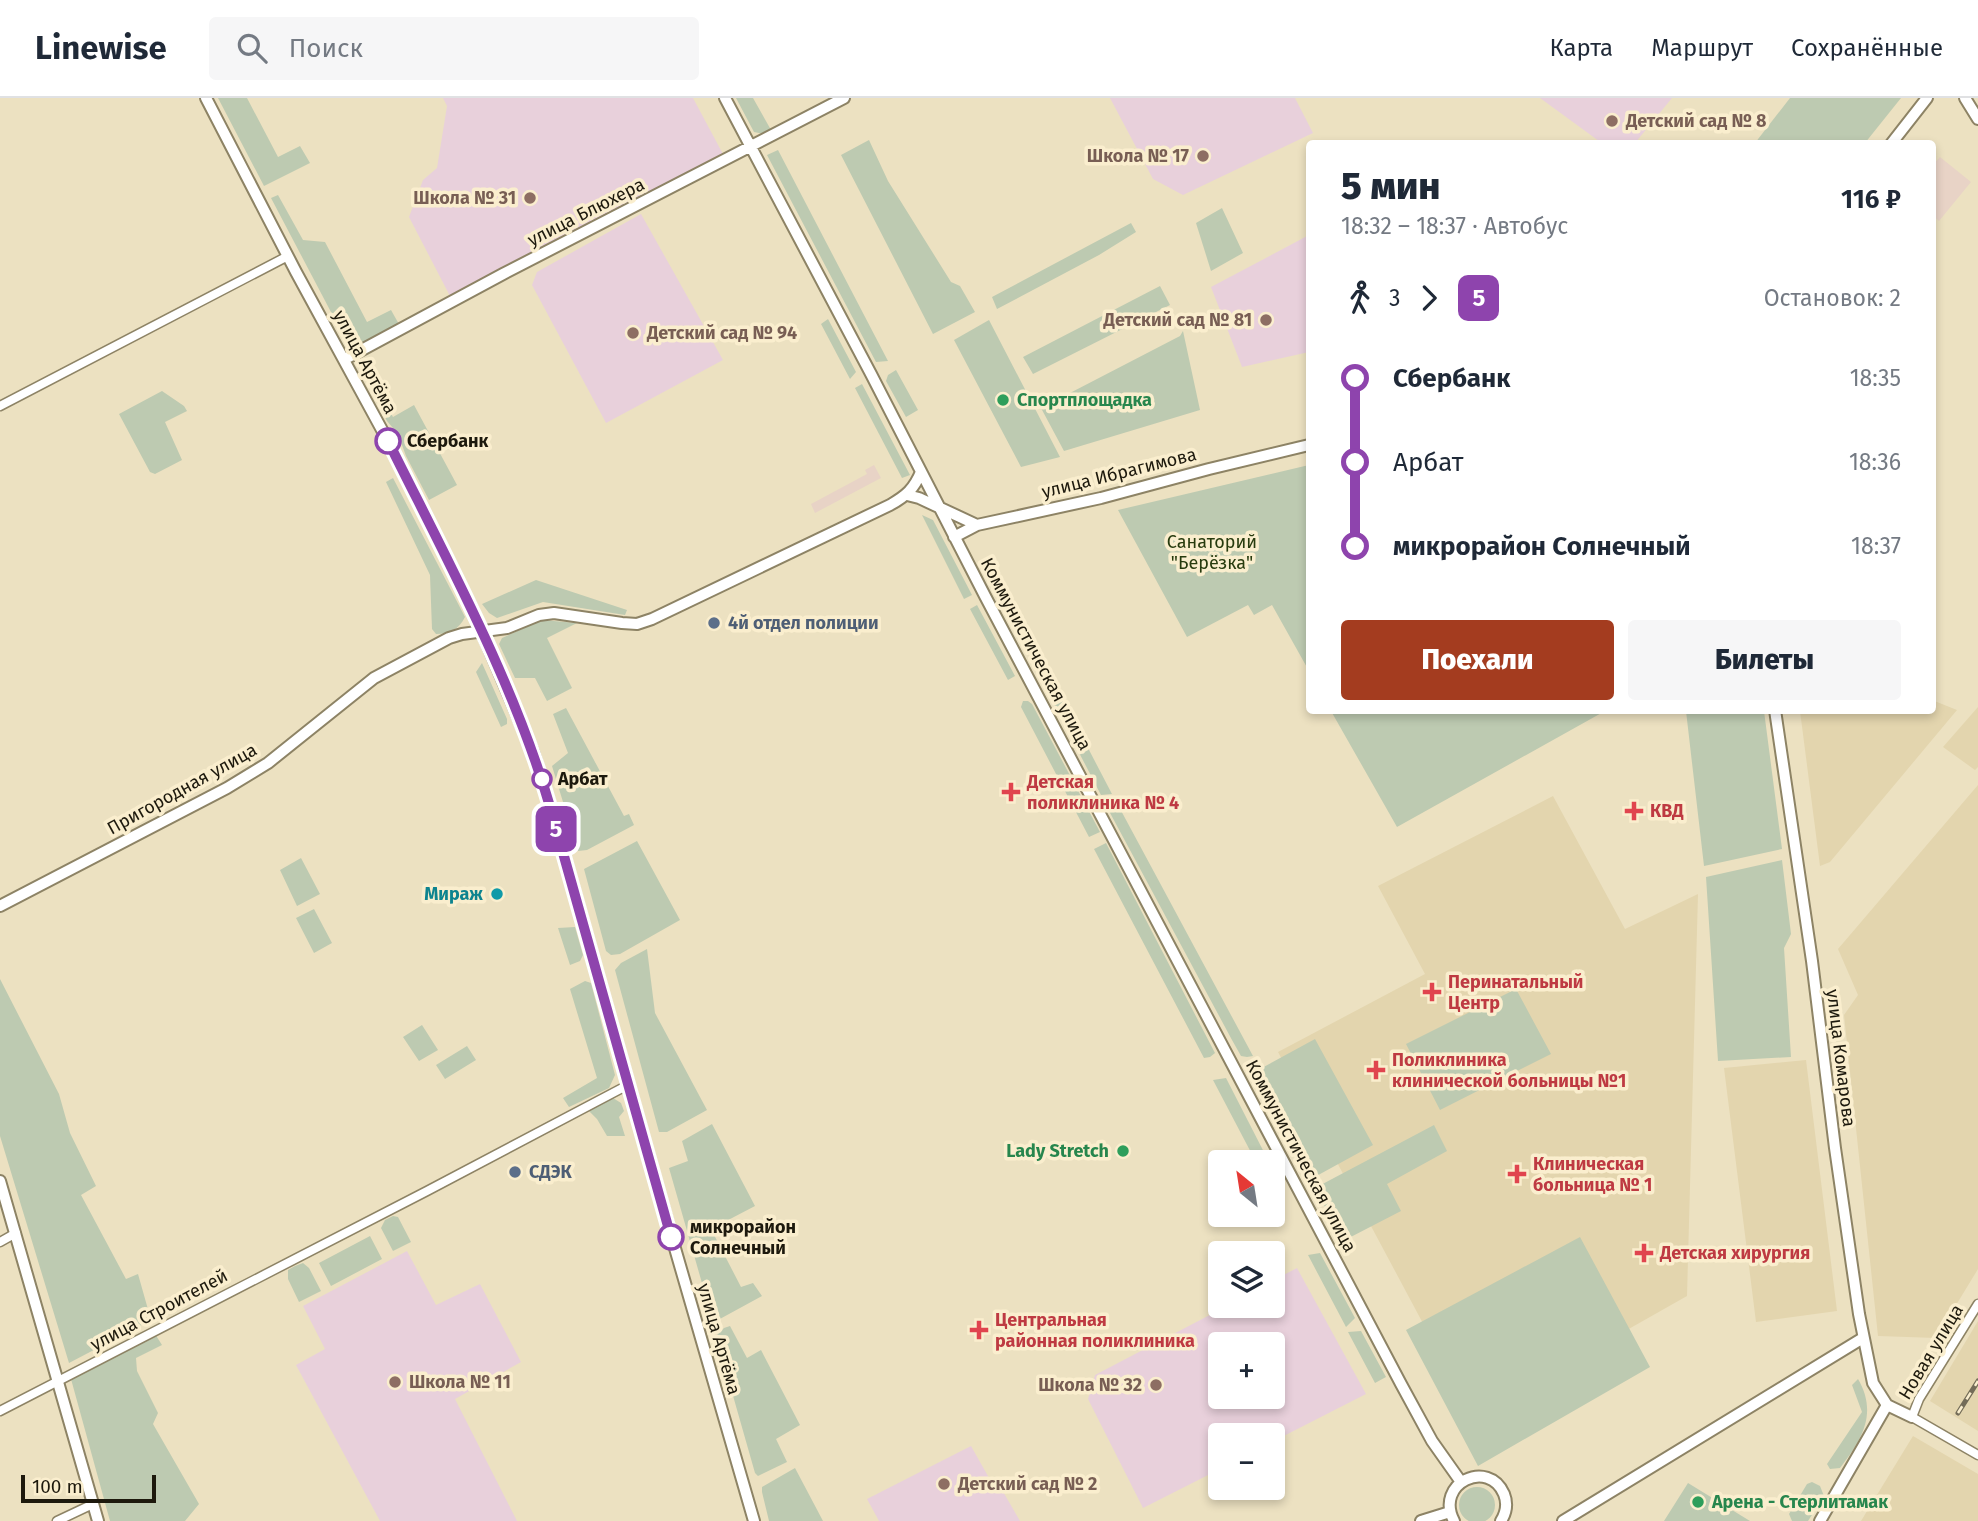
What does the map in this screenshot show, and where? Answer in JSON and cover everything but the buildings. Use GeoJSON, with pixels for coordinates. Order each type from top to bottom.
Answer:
{"type":"FeatureCollection","features":[{"type":"Feature","properties":{"kind":"main road","name":"улица Артёма"},"geometry":{"type":"LineString","coordinates":[[206,98],[398,462],[482,632],[533,752],[754,1521]]}},
{"type":"Feature","properties":{"kind":"main road","name":"Коммунистическая улица"},"geometry":{"type":"LineString","coordinates":[[725,98],[1401,1384],[1432,1441],[1461,1482]]}},
{"type":"Feature","properties":{"kind":"main road","name":"улица Блюхера"},"geometry":{"type":"LineString","coordinates":[[345,359],[844,98]]}},
{"type":"Feature","properties":{"kind":"main road"},"geometry":{"type":"LineString","coordinates":[[1894,140],[1927,98]]}},
{"type":"Feature","properties":{"kind":"main road"},"geometry":{"type":"LineString","coordinates":[[1965,98],[1978,119]]}},
{"type":"Feature","properties":{"kind":"main road","name":"улица Ибрагимова"},"geometry":{"type":"LineString","coordinates":[[954,537],[977,525],[1101,498],[1306,447]]}},
{"type":"Feature","properties":{"kind":"main road"},"geometry":{"type":"LineString","coordinates":[[921,472],[917,483],[907,495],[977,525]]}},
{"type":"Feature","properties":{"kind":"main road","name":"Пригородная улица"},"geometry":{"type":"LineString","coordinates":[[0,906],[254,773],[374,678],[449,638],[507,628],[539,615],[554,613],[637,624],[907,495]]}},
{"type":"Feature","properties":{"kind":"main road","name":"улица Комарова"},"geometry":{"type":"LineString","coordinates":[[1776,714],[1863,1338],[1873,1383],[1886,1405]]}},
{"type":"Feature","properties":{"kind":"main road"},"geometry":{"type":"LineString","coordinates":[[0,1181],[98,1521]]}},
{"type":"Feature","properties":{"kind":"main road"},"geometry":{"type":"LineString","coordinates":[[1563,1521],[1863,1338]]}},
{"type":"Feature","properties":{"kind":"main road"},"geometry":{"type":"LineString","coordinates":[[1820,1521],[1886,1405],[1912,1416]]}},
{"type":"Feature","properties":{"kind":"main road"},"geometry":{"type":"LineString","coordinates":[[1421,1521],[1452,1516],[1450,1499],[1456,1486],[1475,1477],[1483,1477],[1497,1484],[1506,1499],[1501,1521]]}},
{"type":"Feature","properties":{"kind":"street"},"geometry":{"type":"LineString","coordinates":[[0,407],[288,256]]}},
{"type":"Feature","properties":{"kind":"street","name":"улица Строителей"},"geometry":{"type":"LineString","coordinates":[[0,1411],[398,1207],[628,1085]]}},
{"type":"Feature","properties":{"kind":"street"},"geometry":{"type":"LineString","coordinates":[[0,1242],[16,1233]]}},
{"type":"Feature","properties":{"kind":"street","name":"Новая улица"},"geometry":{"type":"LineString","coordinates":[[1912,1416],[1919,1399],[1978,1304]]}},
{"type":"Feature","properties":{"kind":"street"},"geometry":{"type":"LineString","coordinates":[[1912,1416],[1978,1455]]}},
{"type":"Feature","properties":{"kind":"street"},"geometry":{"type":"LineString","coordinates":[[57,1521],[93,1504]]}},
{"type":"Feature","properties":{"kind":"shaded area","name":"Школа № 31"},"geometry":{"type":"Polygon","coordinates":[[[443,98],[693,98],[724,156],[451,298],[409,217],[423,180],[437,168],[447,106],[443,98]]]}},
{"type":"Feature","properties":{"kind":"shaded area","name":"Школа № 17"},"geometry":{"type":"Polygon","coordinates":[[[1110,98],[1295,98],[1313,133],[1183,195],[1153,179],[1110,98]]]}},
{"type":"Feature","properties":{"kind":"shaded area","name":"Детский сад № 8"},"geometry":{"type":"Polygon","coordinates":[[[1540,98],[1672,98],[1637,140],[1598,140],[1540,98]]]}},
{"type":"Feature","properties":{"kind":"shaded area"},"geometry":{"type":"Polygon","coordinates":[[[1940,157],[1971,182],[1939,221],[1936,218],[1936,162],[1940,157]]]}},
{"type":"Feature","properties":{"kind":"shaded area","name":"Детский сад № 94"},"geometry":{"type":"Polygon","coordinates":[[[641,214],[723,360],[606,423],[532,285],[537,272],[641,214]]]}},
{"type":"Feature","properties":{"kind":"shaded area","name":"Детский сад № 81"},"geometry":{"type":"Polygon","coordinates":[[[1306,237],[1306,353],[1242,367],[1211,287],[1306,237]]]}},
{"type":"Feature","properties":{"kind":"shaded area"},"geometry":{"type":"Polygon","coordinates":[[[874,465],[881,478],[815,513],[811,504],[867,474],[865,470],[874,465]]]}},
{"type":"Feature","properties":{"kind":"shaded area"},"geometry":{"type":"Polygon","coordinates":[[[1936,702],[1957,710],[1830,862],[1820,866],[1800,714],[1936,714],[1936,702]]]}},
{"type":"Feature","properties":{"kind":"shaded area"},"geometry":{"type":"Polygon","coordinates":[[[1978,707],[1978,767],[1975,770],[1943,747],[1978,707]]]}},
{"type":"Feature","properties":{"kind":"shaded area"},"geometry":{"type":"Polygon","coordinates":[[[1978,785],[1978,1269],[1936,1338],[1878,1336],[1844,1015],[1858,995],[1838,949],[1978,785]]]}},
{"type":"Feature","properties":{"kind":"shaded area","name":"Клиническая больница № 1"},"geometry":{"type":"Polygon","coordinates":[[[1553,796],[1625,929],[1698,894],[1687,1296],[1473,1417],[1278,1052],[1425,974],[1378,886],[1553,796]]]}},
{"type":"Feature","properties":{"kind":"shaded area"},"geometry":{"type":"Polygon","coordinates":[[[1806,1060],[1837,1311],[1756,1322],[1724,1068],[1806,1060]]]}},
{"type":"Feature","properties":{"kind":"shaded area","name":"Школа № 11"},"geometry":{"type":"Polygon","coordinates":[[[407,1251],[436,1305],[480,1284],[521,1362],[455,1399],[517,1521],[380,1521],[296,1365],[325,1349],[303,1306],[407,1251]]]}},
{"type":"Feature","properties":{"kind":"shaded area","name":"Школа № 32"},"geometry":{"type":"Polygon","coordinates":[[[1297,1268],[1366,1394],[1285,1435],[1285,1423],[1208,1423],[1208,1475],[1143,1508],[1088,1399],[1095,1375],[1208,1316],[1285,1318],[1285,1274],[1297,1268]]]}},
{"type":"Feature","properties":{"kind":"shaded area"},"geometry":{"type":"Polygon","coordinates":[[[1978,1321],[1978,1431],[1930,1401],[1978,1321]]]}},
{"type":"Feature","properties":{"kind":"shaded area"},"geometry":{"type":"Polygon","coordinates":[[[1913,1436],[1978,1474],[1978,1521],[1861,1521],[1913,1436]]]}},
{"type":"Feature","properties":{"kind":"shaded area","name":"Детский сад № 2"},"geometry":{"type":"Polygon","coordinates":[[[971,1446],[993,1485],[998,1483],[1020,1521],[879,1521],[867,1499],[971,1446]]]}},
{"type":"Feature","properties":{"kind":"green space"},"geometry":{"type":"Polygon","coordinates":[[[218,98],[247,98],[278,157],[300,146],[310,163],[264,186],[218,98]]]}},
{"type":"Feature","properties":{"kind":"green space"},"geometry":{"type":"Polygon","coordinates":[[[736,98],[753,98],[771,130],[764,134],[754,132],[736,98]]]}},
{"type":"Feature","properties":{"kind":"green space"},"geometry":{"type":"Polygon","coordinates":[[[1790,98],[1901,98],[1867,140],[1757,140],[1790,98]]]}},
{"type":"Feature","properties":{"kind":"green space"},"geometry":{"type":"Polygon","coordinates":[[[869,140],[888,181],[951,282],[960,286],[975,312],[933,334],[841,155],[869,140]]]}},
{"type":"Feature","properties":{"kind":"green space"},"geometry":{"type":"Polygon","coordinates":[[[778,150],[888,361],[876,362],[767,155],[778,150]]]}},
{"type":"Feature","properties":{"kind":"green space"},"geometry":{"type":"Polygon","coordinates":[[[278,195],[303,240],[325,242],[367,322],[391,310],[400,326],[352,352],[271,198],[278,195]]]}},
{"type":"Feature","properties":{"kind":"green space"},"geometry":{"type":"Polygon","coordinates":[[[1222,208],[1243,253],[1211,271],[1196,223],[1222,208]]]}},
{"type":"Feature","properties":{"kind":"green space"},"geometry":{"type":"Polygon","coordinates":[[[1131,223],[1136,232],[1099,255],[997,309],[992,297],[1131,223]]]}},
{"type":"Feature","properties":{"kind":"green space"},"geometry":{"type":"Polygon","coordinates":[[[1160,286],[1170,305],[1033,374],[1023,357],[1160,286]]]}},
{"type":"Feature","properties":{"kind":"green space"},"geometry":{"type":"Polygon","coordinates":[[[828,319],[856,372],[850,379],[821,324],[828,319]]]}},
{"type":"Feature","properties":{"kind":"green space"},"geometry":{"type":"Polygon","coordinates":[[[989,320],[1060,457],[1021,467],[954,340],[989,320]]]}},
{"type":"Feature","properties":{"kind":"green space"},"geometry":{"type":"Polygon","coordinates":[[[1183,331],[1200,410],[1064,451],[1041,408],[1180,336],[1183,331]]]}},
{"type":"Feature","properties":{"kind":"green space"},"geometry":{"type":"Polygon","coordinates":[[[363,363],[393,417],[414,405],[457,485],[429,500],[406,456],[398,434],[387,421],[359,366],[363,363]]]}},
{"type":"Feature","properties":{"kind":"green space"},"geometry":{"type":"Polygon","coordinates":[[[896,370],[918,410],[906,417],[886,381],[888,375],[896,370]]]}},
{"type":"Feature","properties":{"kind":"green space"},"geometry":{"type":"Polygon","coordinates":[[[862,384],[910,475],[902,478],[855,388],[862,384]]]}},
{"type":"Feature","properties":{"kind":"green space"},"geometry":{"type":"Polygon","coordinates":[[[162,391],[187,411],[165,422],[182,460],[155,474],[150,472],[119,414],[162,391]]]}},
{"type":"Feature","properties":{"kind":"green space","name":"Санаторий \"Берёзка\""},"geometry":{"type":"Polygon","coordinates":[[[1306,466],[1306,666],[1272,605],[1254,615],[1248,605],[1187,637],[1118,510],[1306,466]]]}},
{"type":"Feature","properties":{"kind":"green space"},"geometry":{"type":"Polygon","coordinates":[[[393,478],[465,617],[457,628],[450,632],[436,634],[432,629],[430,575],[386,482],[393,478]]]}},
{"type":"Feature","properties":{"kind":"green space"},"geometry":{"type":"Polygon","coordinates":[[[922,515],[933,520],[972,595],[964,599],[922,515]]]}},
{"type":"Feature","properties":{"kind":"green space"},"geometry":{"type":"Polygon","coordinates":[[[536,580],[627,610],[625,615],[543,602],[497,618],[482,604],[536,580]]]}},
{"type":"Feature","properties":{"kind":"green space"},"geometry":{"type":"Polygon","coordinates":[[[977,605],[1015,676],[1008,680],[970,609],[977,605]]]}},
{"type":"Feature","properties":{"kind":"green space"},"geometry":{"type":"Polygon","coordinates":[[[542,620],[577,623],[547,638],[572,688],[547,701],[535,678],[515,678],[499,644],[502,638],[542,620]]]}},
{"type":"Feature","properties":{"kind":"green space"},"geometry":{"type":"Polygon","coordinates":[[[482,663],[507,719],[507,724],[501,727],[476,672],[482,663]]]}},
{"type":"Feature","properties":{"kind":"green space"},"geometry":{"type":"Polygon","coordinates":[[[1052,679],[1112,794],[1101,795],[1044,685],[1052,679]]]}},
{"type":"Feature","properties":{"kind":"green space"},"geometry":{"type":"Polygon","coordinates":[[[1023,701],[1032,704],[1100,832],[1089,837],[1021,707],[1023,701]]]}},
{"type":"Feature","properties":{"kind":"green space"},"geometry":{"type":"Polygon","coordinates":[[[566,708],[624,816],[629,814],[634,825],[587,850],[578,851],[552,766],[568,753],[553,714],[566,708]]]}},
{"type":"Feature","properties":{"kind":"green space"},"geometry":{"type":"Polygon","coordinates":[[[1333,714],[1600,714],[1397,827],[1333,714]]]}},
{"type":"Feature","properties":{"kind":"green space"},"geometry":{"type":"Polygon","coordinates":[[[1686,714],[1764,714],[1782,849],[1704,866],[1686,714]]]}},
{"type":"Feature","properties":{"kind":"green space"},"geometry":{"type":"Polygon","coordinates":[[[1118,805],[1253,1056],[1241,1056],[1232,1040],[1109,811],[1118,805]]]}},
{"type":"Feature","properties":{"kind":"green space"},"geometry":{"type":"Polygon","coordinates":[[[637,841],[680,920],[620,954],[611,955],[606,951],[584,869],[637,841]]]}},
{"type":"Feature","properties":{"kind":"green space"},"geometry":{"type":"Polygon","coordinates":[[[1106,843],[1215,1053],[1210,1057],[1204,1058],[1094,849],[1106,843]]]}},
{"type":"Feature","properties":{"kind":"green space"},"geometry":{"type":"Polygon","coordinates":[[[301,858],[320,894],[297,906],[280,870],[301,858]]]}},
{"type":"Feature","properties":{"kind":"green space"},"geometry":{"type":"Polygon","coordinates":[[[1782,860],[1791,934],[1784,948],[1791,1057],[1718,1061],[1706,877],[1782,860]]]}},
{"type":"Feature","properties":{"kind":"green space"},"geometry":{"type":"Polygon","coordinates":[[[314,909],[332,943],[314,953],[296,918],[314,909]]]}},
{"type":"Feature","properties":{"kind":"green space"},"geometry":{"type":"Polygon","coordinates":[[[575,927],[583,955],[580,961],[570,965],[558,928],[575,927]]]}},
{"type":"Feature","properties":{"kind":"green space"},"geometry":{"type":"Polygon","coordinates":[[[647,949],[655,1013],[707,1110],[667,1132],[659,1132],[615,970],[621,963],[647,949]]]}},
{"type":"Feature","properties":{"kind":"green space"},"geometry":{"type":"Polygon","coordinates":[[[0,979],[59,1094],[70,1133],[96,1186],[81,1195],[126,1279],[138,1274],[151,1320],[69,1363],[0,1136],[0,979]]]}},
{"type":"Feature","properties":{"kind":"green space"},"geometry":{"type":"Polygon","coordinates":[[[585,981],[591,983],[615,1075],[609,1088],[569,1107],[563,1098],[597,1078],[570,989],[585,981]]]}},
{"type":"Feature","properties":{"kind":"green space"},"geometry":{"type":"Polygon","coordinates":[[[1516,989],[1551,1054],[1440,1110],[1406,1044],[1516,989]]]}},
{"type":"Feature","properties":{"kind":"green space"},"geometry":{"type":"Polygon","coordinates":[[[422,1025],[438,1050],[419,1061],[403,1037],[422,1025]]]}},
{"type":"Feature","properties":{"kind":"green space"},"geometry":{"type":"Polygon","coordinates":[[[1315,1039],[1373,1145],[1311,1179],[1256,1075],[1258,1070],[1315,1039]]]}},
{"type":"Feature","properties":{"kind":"green space"},"geometry":{"type":"Polygon","coordinates":[[[467,1046],[476,1060],[445,1079],[436,1065],[467,1046]]]}},
{"type":"Feature","properties":{"kind":"green space"},"geometry":{"type":"Polygon","coordinates":[[[1226,1078],[1263,1150],[1250,1150],[1213,1080],[1226,1078]]]}},
{"type":"Feature","properties":{"kind":"green space"},"geometry":{"type":"Polygon","coordinates":[[[613,1098],[621,1103],[624,1111],[619,1117],[625,1136],[607,1136],[588,1110],[613,1098]]]}},
{"type":"Feature","properties":{"kind":"green space"},"geometry":{"type":"Polygon","coordinates":[[[712,1124],[755,1206],[711,1229],[741,1287],[753,1283],[762,1296],[718,1320],[712,1318],[669,1168],[688,1161],[682,1141],[712,1124]]]}},
{"type":"Feature","properties":{"kind":"green space"},"geometry":{"type":"Polygon","coordinates":[[[1434,1125],[1447,1151],[1387,1184],[1401,1211],[1343,1241],[1315,1188],[1434,1125]]]}},
{"type":"Feature","properties":{"kind":"green space"},"geometry":{"type":"Polygon","coordinates":[[[398,1217],[411,1242],[393,1251],[381,1228],[385,1220],[398,1217]]]}},
{"type":"Feature","properties":{"kind":"green space"},"geometry":{"type":"Polygon","coordinates":[[[370,1236],[382,1259],[331,1286],[319,1263],[370,1236]]]}},
{"type":"Feature","properties":{"kind":"green space"},"geometry":{"type":"Polygon","coordinates":[[[1580,1237],[1650,1367],[1478,1466],[1406,1330],[1580,1237]]]}},
{"type":"Feature","properties":{"kind":"green space"},"geometry":{"type":"Polygon","coordinates":[[[1320,1253],[1355,1318],[1346,1327],[1308,1255],[1320,1253]]]}},
{"type":"Feature","properties":{"kind":"green space"},"geometry":{"type":"Polygon","coordinates":[[[303,1263],[309,1268],[321,1291],[299,1302],[288,1279],[288,1270],[303,1263]]]}},
{"type":"Feature","properties":{"kind":"green space"},"geometry":{"type":"Polygon","coordinates":[[[730,1326],[747,1358],[761,1350],[800,1425],[776,1439],[787,1462],[758,1476],[716,1336],[730,1326]]]}},
{"type":"Feature","properties":{"kind":"green space"},"geometry":{"type":"Polygon","coordinates":[[[1361,1331],[1386,1377],[1375,1383],[1348,1332],[1361,1331]]]}},
{"type":"Feature","properties":{"kind":"green space"},"geometry":{"type":"Polygon","coordinates":[[[155,1334],[162,1345],[136,1358],[137,1371],[158,1413],[153,1424],[199,1504],[185,1521],[110,1521],[71,1379],[155,1334]]]}},
{"type":"Feature","properties":{"kind":"green space"},"geometry":{"type":"Polygon","coordinates":[[[1858,1379],[1867,1403],[1865,1426],[1855,1447],[1840,1468],[1830,1469],[1827,1464],[1862,1412],[1852,1385],[1858,1379]]]}},
{"type":"Feature","properties":{"kind":"green space"},"geometry":{"type":"Polygon","coordinates":[[[795,1468],[823,1521],[769,1521],[762,1487],[795,1468]]]}},
{"type":"Feature","properties":{"kind":"green space"},"geometry":{"type":"Polygon","coordinates":[[[1812,1482],[1820,1486],[1824,1496],[1808,1521],[1792,1521],[1789,1514],[1807,1484],[1812,1482]]]}},
{"type":"Feature","properties":{"kind":"green space","name":"Арена - Стерлитамак"},"geometry":{"type":"Polygon","coordinates":[[[1688,1483],[1750,1521],[1664,1521],[1688,1483]]]}},
{"type":"Feature","properties":{"kind":"green space"},"geometry":{"type":"Polygon","coordinates":[[[1470,1489],[1484,1489],[1493,1498],[1493,1512],[1484,1521],[1470,1521],[1461,1512],[1461,1498],[1470,1489]]]}},
{"type":"Feature","properties":{"kind":"railway"},"geometry":{"type":"LineString","coordinates":[[1958,1413],[1978,1381]]}},
{"type":"Feature","properties":{"kind":"bus line","name":"5"},"geometry":{"type":"LineString","coordinates":[[388,441],[473,611],[533,752],[671,1237]]}},
{"type":"Feature","properties":{"kind":"place","name":"Детский сад № 8"},"geometry":{"type":"Point","coordinates":[1612,121]}},
{"type":"Feature","properties":{"kind":"place","name":"Школа № 17"},"geometry":{"type":"Point","coordinates":[1203,156]}},
{"type":"Feature","properties":{"kind":"place","name":"Школа № 31"},"geometry":{"type":"Point","coordinates":[530,198]}},
{"type":"Feature","properties":{"kind":"place","name":"Детский сад № 81"},"geometry":{"type":"Point","coordinates":[1266,320]}},
{"type":"Feature","properties":{"kind":"place","name":"Детский сад № 94"},"geometry":{"type":"Point","coordinates":[633,333]}},
{"type":"Feature","properties":{"kind":"place","name":"Спортплощадка"},"geometry":{"type":"Point","coordinates":[1003,400]}},
{"type":"Feature","properties":{"kind":"place","name":"Сбербанк"},"geometry":{"type":"Point","coordinates":[388,441]}},
{"type":"Feature","properties":{"kind":"place","name":"4й отдел полиции"},"geometry":{"type":"Point","coordinates":[714,623]}},
{"type":"Feature","properties":{"kind":"place","name":"Арбат"},"geometry":{"type":"Point","coordinates":[542,779]}},
{"type":"Feature","properties":{"kind":"place","name":"Детская поликлиника № 4"},"geometry":{"type":"Point","coordinates":[1011,792]}},
{"type":"Feature","properties":{"kind":"place","name":"КВД"},"geometry":{"type":"Point","coordinates":[1634,811]}},
{"type":"Feature","properties":{"kind":"place","name":"Мираж"},"geometry":{"type":"Point","coordinates":[497,894]}},
{"type":"Feature","properties":{"kind":"place","name":"Перинатальный Центр"},"geometry":{"type":"Point","coordinates":[1432,992]}},
{"type":"Feature","properties":{"kind":"place","name":"Поликлиника клинической больницы №1"},"geometry":{"type":"Point","coordinates":[1376,1070]}},
{"type":"Feature","properties":{"kind":"place","name":"Lady Stretch"},"geometry":{"type":"Point","coordinates":[1123,1151]}},
{"type":"Feature","properties":{"kind":"place","name":"СДЭК"},"geometry":{"type":"Point","coordinates":[515,1172]}},
{"type":"Feature","properties":{"kind":"place","name":"Клиническая больница № 1"},"geometry":{"type":"Point","coordinates":[1517,1174]}},
{"type":"Feature","properties":{"kind":"place","name":"микрорайон Солнечный"},"geometry":{"type":"Point","coordinates":[671,1237]}},
{"type":"Feature","properties":{"kind":"place","name":"Детская хирургия"},"geometry":{"type":"Point","coordinates":[1644,1253]}},
{"type":"Feature","properties":{"kind":"place","name":"Центральная районная поликлиника"},"geometry":{"type":"Point","coordinates":[979,1330]}},
{"type":"Feature","properties":{"kind":"place","name":"Школа № 11"},"geometry":{"type":"Point","coordinates":[395,1382]}},
{"type":"Feature","properties":{"kind":"place","name":"Школа № 32"},"geometry":{"type":"Point","coordinates":[1156,1385]}},
{"type":"Feature","properties":{"kind":"place","name":"Детский сад № 2"},"geometry":{"type":"Point","coordinates":[944,1484]}},
{"type":"Feature","properties":{"kind":"place","name":"Арена - Стерлитамак"},"geometry":{"type":"Point","coordinates":[1698,1502]}}]}
